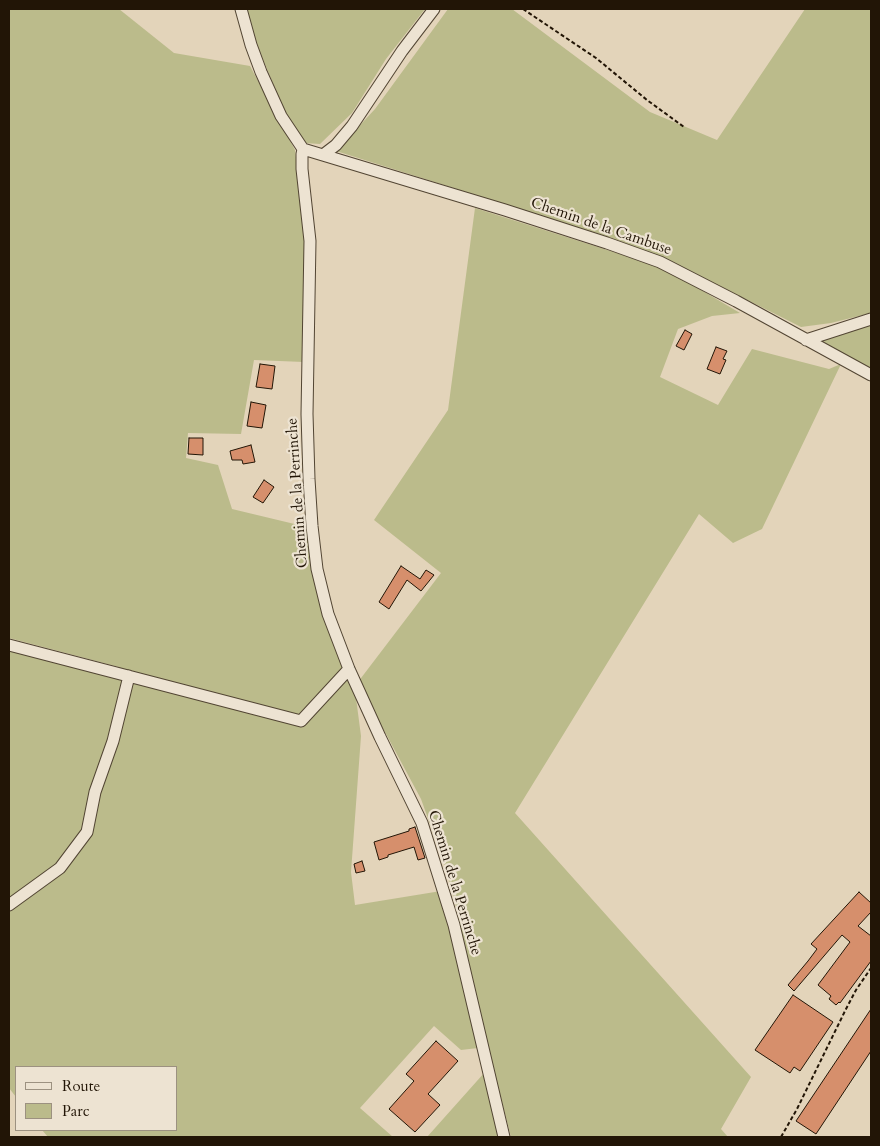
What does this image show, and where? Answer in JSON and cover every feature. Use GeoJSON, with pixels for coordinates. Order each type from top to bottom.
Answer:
{"type":"FeatureCollection","features":[{"type":"Feature","properties":{"kind":"street"},"geometry":{"type":"LineString","coordinates":[[241,9],[261,72],[281,116],[303,149]]}},
{"type":"Feature","properties":{"kind":"street"},"geometry":{"type":"LineString","coordinates":[[323,155],[336,145],[352,126],[402,51],[434,9]]}},
{"type":"Feature","properties":{"kind":"street","name":"Chemin de la Cambuse"},"geometry":{"type":"LineString","coordinates":[[303,149],[505,210],[660,262],[871,375]]}},
{"type":"Feature","properties":{"kind":"street","name":"Chemin de la Perrinche"},"geometry":{"type":"LineString","coordinates":[[303,149],[302,169],[310,241],[308,414],[312,526],[318,569],[328,614],[349,669],[422,824],[454,926],[504,1137]]}},
{"type":"Feature","properties":{"kind":"street"},"geometry":{"type":"LineString","coordinates":[[806,340],[871,319]]}},
{"type":"Feature","properties":{"kind":"street"},"geometry":{"type":"LineString","coordinates":[[9,645],[301,721],[349,669]]}},
{"type":"Feature","properties":{"kind":"street"},"geometry":{"type":"LineString","coordinates":[[9,905],[60,868],[87,832],[95,792],[113,741],[129,676]]}},
{"type":"Feature","properties":{"kind":"path"},"geometry":{"type":"LineString","coordinates":[[523,9],[596,58],[647,100],[684,127]]}},
{"type":"Feature","properties":{"kind":"path"},"geometry":{"type":"LineString","coordinates":[[781,1137],[797,1109],[856,990],[871,968]]}},
{"type":"Feature","properties":{"kind":"green space"},"geometry":{"type":"Polygon","coordinates":[[[9,9],[119,9],[174,53],[250,66],[295,150],[305,232],[304,362],[254,360],[241,434],[188,433],[186,458],[218,465],[232,509],[307,527],[340,653],[356,698],[361,736],[351,872],[355,905],[441,891],[478,1048],[461,1050],[434,1026],[360,1108],[393,1137],[48,1137],[43,1131],[178,1131],[178,1066],[15,1066],[15,1096],[9,1088],[9,651],[116,676],[119,667],[9,638],[9,9]]]}},
{"type":"Feature","properties":{"kind":"green space"},"geometry":{"type":"Polygon","coordinates":[[[246,9],[425,9],[386,59],[352,113],[320,144],[304,143],[287,117],[259,50],[246,9]]]}},
{"type":"Feature","properties":{"kind":"green space"},"geometry":{"type":"Polygon","coordinates":[[[448,9],[512,9],[650,112],[717,140],[805,9],[871,9],[871,313],[831,323],[801,327],[662,257],[609,237],[336,151],[375,109],[448,9]]]}},
{"type":"Feature","properties":{"kind":"green space"},"geometry":{"type":"Polygon","coordinates":[[[475,208],[664,268],[740,313],[712,316],[678,329],[660,377],[718,405],[752,349],[829,369],[841,364],[762,529],[733,543],[699,514],[515,813],[751,1077],[721,1129],[728,1137],[511,1137],[444,863],[421,799],[358,682],[441,573],[374,520],[448,410],[475,208]]]}},
{"type":"Feature","properties":{"kind":"green space"},"geometry":{"type":"Polygon","coordinates":[[[871,324],[871,370],[821,341],[823,337],[871,324]]]}},
{"type":"Feature","properties":{"kind":"green space"},"geometry":{"type":"Polygon","coordinates":[[[485,1072],[498,1137],[427,1137],[485,1072]]]}},
{"type":"Feature","properties":{"kind":"building"},"geometry":{"type":"Polygon","coordinates":[[[685,330],[692,334],[684,350],[676,346],[685,330]]]}},
{"type":"Feature","properties":{"kind":"building"},"geometry":{"type":"Polygon","coordinates":[[[716,347],[727,351],[723,359],[726,360],[720,374],[707,369],[716,347]]]}},
{"type":"Feature","properties":{"kind":"building"},"geometry":{"type":"Polygon","coordinates":[[[260,364],[275,366],[272,389],[256,387],[260,364]]]}},
{"type":"Feature","properties":{"kind":"building"},"geometry":{"type":"Polygon","coordinates":[[[251,402],[266,405],[262,428],[247,426],[251,402]]]}},
{"type":"Feature","properties":{"kind":"building"},"geometry":{"type":"Polygon","coordinates":[[[189,438],[203,438],[203,455],[188,454],[189,438]]]}},
{"type":"Feature","properties":{"kind":"building"},"geometry":{"type":"Polygon","coordinates":[[[251,445],[255,462],[243,464],[242,460],[232,460],[230,451],[251,445]]]}},
{"type":"Feature","properties":{"kind":"building"},"geometry":{"type":"Polygon","coordinates":[[[264,480],[274,487],[263,503],[253,497],[264,480]]]}},
{"type":"Feature","properties":{"kind":"building"},"geometry":{"type":"Polygon","coordinates":[[[401,566],[420,579],[426,570],[434,575],[421,591],[407,580],[389,609],[379,602],[401,566]]]}},
{"type":"Feature","properties":{"kind":"building"},"geometry":{"type":"Polygon","coordinates":[[[415,827],[425,858],[418,860],[414,847],[388,855],[388,857],[379,860],[374,842],[409,831],[409,829],[415,827]]]}},
{"type":"Feature","properties":{"kind":"building"},"geometry":{"type":"Polygon","coordinates":[[[362,861],[365,871],[356,873],[354,864],[362,861]]]}},
{"type":"Feature","properties":{"kind":"building"},"geometry":{"type":"Polygon","coordinates":[[[859,892],[871,903],[871,912],[858,926],[871,936],[871,961],[840,1003],[836,1005],[829,999],[831,996],[818,985],[850,942],[842,935],[794,991],[788,985],[817,949],[811,944],[859,892]]]}},
{"type":"Feature","properties":{"kind":"building"},"geometry":{"type":"Polygon","coordinates":[[[793,995],[833,1022],[800,1071],[794,1067],[790,1073],[755,1050],[793,995]]]}},
{"type":"Feature","properties":{"kind":"building"},"geometry":{"type":"Polygon","coordinates":[[[871,1009],[871,1051],[816,1134],[796,1121],[871,1009]]]}},
{"type":"Feature","properties":{"kind":"building"},"geometry":{"type":"Polygon","coordinates":[[[436,1041],[458,1061],[428,1094],[440,1105],[415,1132],[389,1109],[414,1081],[406,1074],[436,1041]]]}}]}
